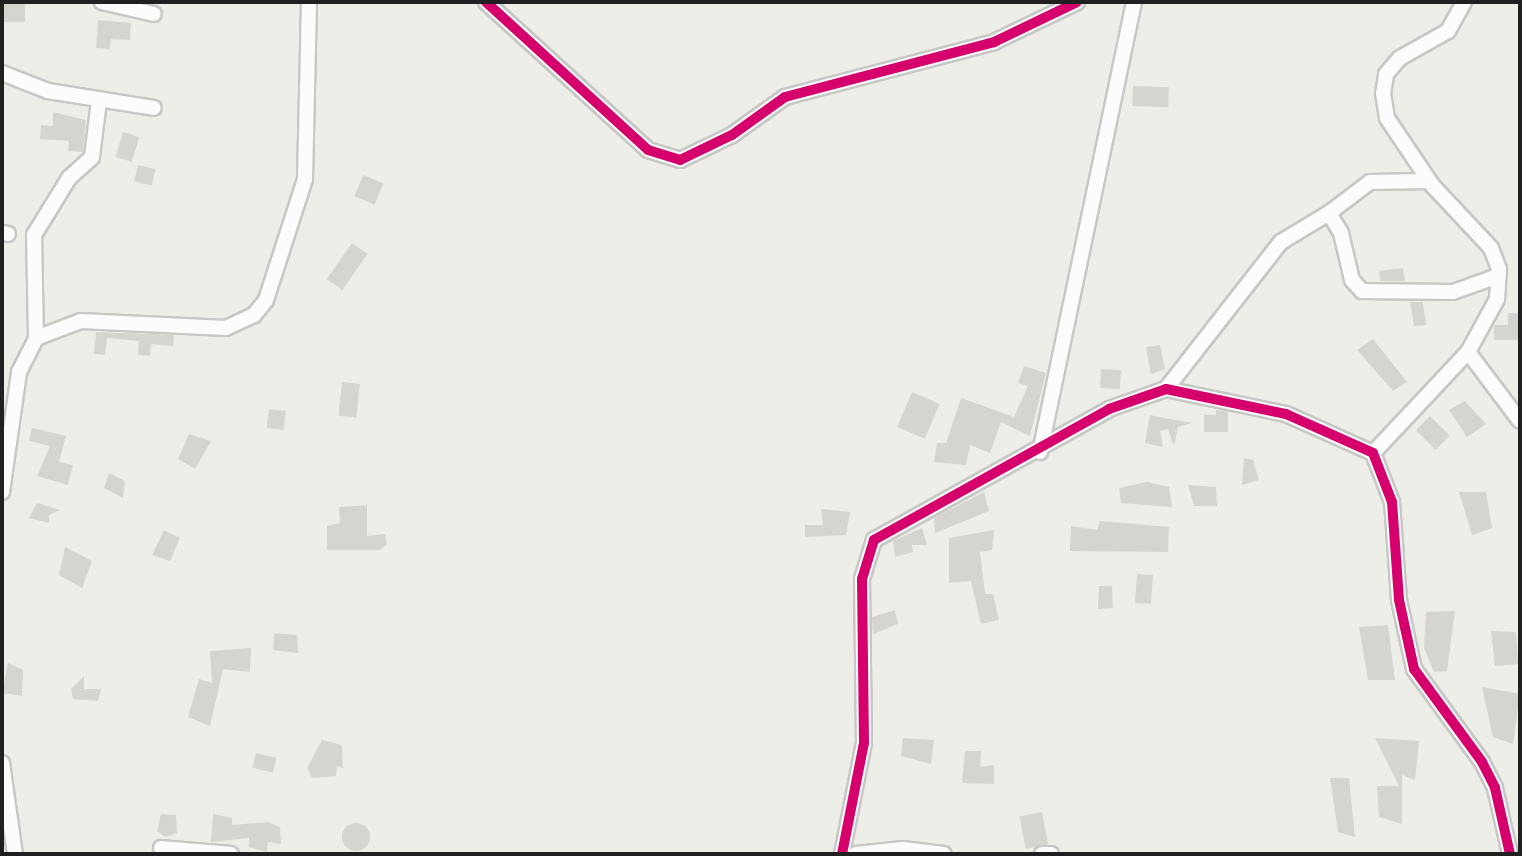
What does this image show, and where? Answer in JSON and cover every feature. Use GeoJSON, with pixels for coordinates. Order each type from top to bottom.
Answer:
{"type":"FeatureCollection","features":[{"type":"Feature","properties":{"kind":"street"},"geometry":{"type":"LineString","coordinates":[[102,2],[154,14]]}},
{"type":"Feature","properties":{"kind":"street"},"geometry":{"type":"LineString","coordinates":[[36,338],[81,321],[226,328],[254,315],[266,300],[305,179],[309,2]]}},
{"type":"Feature","properties":{"kind":"street"},"geometry":{"type":"LineString","coordinates":[[486,2],[648,150],[680,160],[732,135],[785,97],[994,42],[1077,2]]}},
{"type":"Feature","properties":{"kind":"street"},"geometry":{"type":"LineString","coordinates":[[1040,452],[1134,2]]}},
{"type":"Feature","properties":{"kind":"street"},"geometry":{"type":"LineString","coordinates":[[1373,453],[1468,352],[1497,299],[1498,276],[1491,248],[1429,181],[1387,118],[1386,74],[1400,58],[1448,31],[1464,2]]}},
{"type":"Feature","properties":{"kind":"street"},"geometry":{"type":"LineString","coordinates":[[2,73],[99,101],[154,108]]}},
{"type":"Feature","properties":{"kind":"street"},"geometry":{"type":"LineString","coordinates":[[2,492],[19,372],[36,338],[34,235],[69,178],[92,157],[99,101]]}},
{"type":"Feature","properties":{"kind":"street"},"geometry":{"type":"LineString","coordinates":[[1166,389],[1281,242],[1329,213],[1370,182],[1429,181]]}},
{"type":"Feature","properties":{"kind":"street"},"geometry":{"type":"LineString","coordinates":[[1329,213],[1341,233],[1352,280],[1362,291],[1453,292],[1498,276]]}},
{"type":"Feature","properties":{"kind":"street"},"geometry":{"type":"LineString","coordinates":[[1468,352],[1520,421]]}},
{"type":"Feature","properties":{"kind":"street"},"geometry":{"type":"LineString","coordinates":[[842,854],[864,743],[861,594],[874,540],[1040,452],[1109,409],[1166,389],[1286,414],[1373,453],[1392,502],[1399,600],[1414,669],[1482,762],[1495,788],[1510,854]]}},
{"type":"Feature","properties":{"kind":"street"},"geometry":{"type":"LineString","coordinates":[[2,763],[15,854]]}},
{"type":"Feature","properties":{"kind":"street"},"geometry":{"type":"LineString","coordinates":[[161,848],[231,854]]}},
{"type":"Feature","properties":{"kind":"street"},"geometry":{"type":"LineString","coordinates":[[856,854],[903,849],[944,854]]}},
{"type":"Feature","properties":{"kind":"street"},"geometry":{"type":"LineString","coordinates":[[1042,854],[1051,854]]}},
{"type":"Feature","properties":{"kind":"building"},"geometry":{"type":"Polygon","coordinates":[[[4,2],[25,2],[25,22],[4,22],[4,2]]]}},
{"type":"Feature","properties":{"kind":"building"},"geometry":{"type":"Polygon","coordinates":[[[98,20],[131,23],[130,40],[111,39],[110,49],[96,48],[98,20]]]}},
{"type":"Feature","properties":{"kind":"building"},"geometry":{"type":"Polygon","coordinates":[[[1133,86],[1169,87],[1168,107],[1132,106],[1133,86]]]}},
{"type":"Feature","properties":{"kind":"building"},"geometry":{"type":"Polygon","coordinates":[[[53,112],[86,120],[83,152],[68,151],[69,141],[40,139],[41,125],[53,126],[53,112]]]}},
{"type":"Feature","properties":{"kind":"building"},"geometry":{"type":"Polygon","coordinates":[[[123,132],[139,137],[132,162],[115,157],[123,132]]]}},
{"type":"Feature","properties":{"kind":"building"},"geometry":{"type":"Polygon","coordinates":[[[138,165],[156,169],[152,186],[134,182],[138,165]]]}},
{"type":"Feature","properties":{"kind":"building"},"geometry":{"type":"Polygon","coordinates":[[[363,175],[383,183],[375,205],[354,196],[363,175]]]}},
{"type":"Feature","properties":{"kind":"building"},"geometry":{"type":"Polygon","coordinates":[[[352,243],[368,254],[342,290],[327,279],[352,243]]]}},
{"type":"Feature","properties":{"kind":"building"},"geometry":{"type":"Polygon","coordinates":[[[1403,268],[1405,281],[1380,281],[1379,271],[1403,268]]]}},
{"type":"Feature","properties":{"kind":"building"},"geometry":{"type":"Polygon","coordinates":[[[1410,302],[1423,302],[1426,325],[1414,326],[1410,302]]]}},
{"type":"Feature","properties":{"kind":"building"},"geometry":{"type":"Polygon","coordinates":[[[1508,313],[1520,313],[1520,340],[1494,340],[1494,325],[1508,325],[1508,313]]]}},
{"type":"Feature","properties":{"kind":"building"},"geometry":{"type":"Polygon","coordinates":[[[96,332],[174,335],[173,346],[151,344],[150,356],[138,355],[139,341],[107,338],[105,355],[94,354],[96,332]]]}},
{"type":"Feature","properties":{"kind":"building"},"geometry":{"type":"Polygon","coordinates":[[[1373,339],[1407,382],[1393,391],[1357,350],[1373,339]]]}},
{"type":"Feature","properties":{"kind":"building"},"geometry":{"type":"Polygon","coordinates":[[[1160,345],[1165,369],[1151,374],[1146,347],[1160,345]]]}},
{"type":"Feature","properties":{"kind":"building"},"geometry":{"type":"Polygon","coordinates":[[[1024,366],[1046,373],[1030,436],[1001,422],[990,453],[970,445],[966,465],[934,462],[937,443],[946,443],[961,398],[1014,417],[1028,386],[1018,383],[1024,366]]]}},
{"type":"Feature","properties":{"kind":"building"},"geometry":{"type":"Polygon","coordinates":[[[1101,369],[1121,370],[1120,389],[1100,388],[1101,369]]]}},
{"type":"Feature","properties":{"kind":"building"},"geometry":{"type":"Polygon","coordinates":[[[342,382],[360,384],[356,418],[338,416],[342,382]]]}},
{"type":"Feature","properties":{"kind":"building"},"geometry":{"type":"Polygon","coordinates":[[[912,392],[940,404],[925,439],[897,427],[912,392]]]}},
{"type":"Feature","properties":{"kind":"building"},"geometry":{"type":"Polygon","coordinates":[[[1465,401],[1486,424],[1467,437],[1449,410],[1465,401]]]}},
{"type":"Feature","properties":{"kind":"building"},"geometry":{"type":"Polygon","coordinates":[[[269,409],[286,411],[284,430],[267,428],[269,409]]]}},
{"type":"Feature","properties":{"kind":"building"},"geometry":{"type":"Polygon","coordinates":[[[1216,410],[1228,412],[1228,432],[1204,432],[1204,415],[1216,415],[1216,410]]]}},
{"type":"Feature","properties":{"kind":"building"},"geometry":{"type":"Polygon","coordinates":[[[1150,415],[1192,423],[1178,427],[1174,446],[1168,429],[1160,431],[1163,447],[1145,443],[1150,415]]]}},
{"type":"Feature","properties":{"kind":"building"},"geometry":{"type":"Polygon","coordinates":[[[1430,416],[1450,436],[1436,450],[1416,430],[1430,416]]]}},
{"type":"Feature","properties":{"kind":"building"},"geometry":{"type":"Polygon","coordinates":[[[32,428],[66,436],[59,462],[73,465],[68,485],[37,476],[50,446],[29,441],[32,428]]]}},
{"type":"Feature","properties":{"kind":"building"},"geometry":{"type":"Polygon","coordinates":[[[189,434],[211,441],[195,469],[178,459],[189,434]]]}},
{"type":"Feature","properties":{"kind":"building"},"geometry":{"type":"Polygon","coordinates":[[[1244,458],[1253,460],[1259,480],[1242,485],[1244,458]]]}},
{"type":"Feature","properties":{"kind":"building"},"geometry":{"type":"Polygon","coordinates":[[[109,473],[125,481],[123,498],[104,488],[109,473]]]}},
{"type":"Feature","properties":{"kind":"building"},"geometry":{"type":"Polygon","coordinates":[[[1147,482],[1169,487],[1172,507],[1121,503],[1119,488],[1147,482]]]}},
{"type":"Feature","properties":{"kind":"building"},"geometry":{"type":"Polygon","coordinates":[[[1188,485],[1216,487],[1217,506],[1194,506],[1188,485]]]}},
{"type":"Feature","properties":{"kind":"building"},"geometry":{"type":"Polygon","coordinates":[[[984,492],[989,511],[935,533],[934,518],[984,492]]]}},
{"type":"Feature","properties":{"kind":"building"},"geometry":{"type":"Polygon","coordinates":[[[1459,492],[1486,492],[1492,528],[1472,535],[1459,492]]]}},
{"type":"Feature","properties":{"kind":"building"},"geometry":{"type":"Polygon","coordinates":[[[37,503],[60,510],[49,515],[49,523],[29,518],[37,503]]]}},
{"type":"Feature","properties":{"kind":"building"},"geometry":{"type":"Polygon","coordinates":[[[367,505],[367,536],[385,534],[387,544],[380,550],[327,550],[327,526],[340,523],[339,507],[367,505]]]}},
{"type":"Feature","properties":{"kind":"building"},"geometry":{"type":"Polygon","coordinates":[[[821,509],[850,512],[846,535],[805,537],[805,525],[823,525],[821,509]]]}},
{"type":"Feature","properties":{"kind":"building"},"geometry":{"type":"Polygon","coordinates":[[[1100,521],[1169,527],[1168,552],[1070,551],[1071,526],[1097,530],[1100,521]]]}},
{"type":"Feature","properties":{"kind":"building"},"geometry":{"type":"Polygon","coordinates":[[[922,528],[927,545],[912,545],[913,552],[895,557],[893,541],[922,528]]]}},
{"type":"Feature","properties":{"kind":"building"},"geometry":{"type":"Polygon","coordinates":[[[164,530],[180,538],[170,561],[152,555],[164,530]]]}},
{"type":"Feature","properties":{"kind":"building"},"geometry":{"type":"Polygon","coordinates":[[[994,530],[992,550],[980,552],[985,594],[993,594],[999,620],[981,624],[971,581],[949,583],[949,538],[994,530]]]}},
{"type":"Feature","properties":{"kind":"building"},"geometry":{"type":"Polygon","coordinates":[[[65,547],[92,561],[82,588],[59,575],[65,547]]]}},
{"type":"Feature","properties":{"kind":"building"},"geometry":{"type":"Polygon","coordinates":[[[1137,574],[1153,575],[1151,604],[1135,603],[1137,574]]]}},
{"type":"Feature","properties":{"kind":"building"},"geometry":{"type":"Polygon","coordinates":[[[1099,586],[1112,586],[1113,608],[1098,609],[1099,586]]]}},
{"type":"Feature","properties":{"kind":"building"},"geometry":{"type":"Polygon","coordinates":[[[895,610],[898,624],[873,634],[872,617],[895,610]]]}},
{"type":"Feature","properties":{"kind":"building"},"geometry":{"type":"Polygon","coordinates":[[[1455,611],[1447,671],[1434,672],[1424,648],[1426,612],[1455,611]]]}},
{"type":"Feature","properties":{"kind":"building"},"geometry":{"type":"Polygon","coordinates":[[[1388,625],[1395,680],[1368,680],[1359,627],[1388,625]]]}},
{"type":"Feature","properties":{"kind":"building"},"geometry":{"type":"Polygon","coordinates":[[[1491,631],[1516,632],[1518,664],[1495,666],[1491,631]]]}},
{"type":"Feature","properties":{"kind":"building"},"geometry":{"type":"Polygon","coordinates":[[[274,633],[297,635],[298,653],[273,650],[274,633]]]}},
{"type":"Feature","properties":{"kind":"building"},"geometry":{"type":"Polygon","coordinates":[[[251,648],[250,672],[223,669],[210,726],[188,717],[199,679],[212,683],[210,651],[251,648]]]}},
{"type":"Feature","properties":{"kind":"building"},"geometry":{"type":"Polygon","coordinates":[[[8,663],[23,670],[22,696],[2,693],[8,663]]]}},
{"type":"Feature","properties":{"kind":"building"},"geometry":{"type":"Polygon","coordinates":[[[84,676],[84,689],[101,689],[98,701],[73,699],[71,689],[84,676]]]}},
{"type":"Feature","properties":{"kind":"building"},"geometry":{"type":"Polygon","coordinates":[[[1482,687],[1520,694],[1513,744],[1493,737],[1482,687]]]}},
{"type":"Feature","properties":{"kind":"building"},"geometry":{"type":"Polygon","coordinates":[[[903,738],[934,740],[931,764],[901,756],[903,738]]]}},
{"type":"Feature","properties":{"kind":"building"},"geometry":{"type":"Polygon","coordinates":[[[1375,738],[1419,741],[1415,780],[1402,775],[1402,824],[1379,817],[1377,786],[1399,786],[1375,738]]]}},
{"type":"Feature","properties":{"kind":"building"},"geometry":{"type":"Polygon","coordinates":[[[322,740],[342,745],[343,768],[337,766],[336,776],[312,778],[307,768],[322,740]]]}},
{"type":"Feature","properties":{"kind":"building"},"geometry":{"type":"Polygon","coordinates":[[[965,751],[981,751],[980,767],[994,765],[994,784],[962,783],[965,751]]]}},
{"type":"Feature","properties":{"kind":"building"},"geometry":{"type":"Polygon","coordinates":[[[256,753],[276,758],[273,773],[252,768],[256,753]]]}},
{"type":"Feature","properties":{"kind":"building"},"geometry":{"type":"Polygon","coordinates":[[[1330,778],[1349,778],[1355,837],[1338,832],[1330,778]]]}},
{"type":"Feature","properties":{"kind":"building"},"geometry":{"type":"Polygon","coordinates":[[[1042,812],[1048,844],[1026,849],[1019,816],[1042,812]]]}},
{"type":"Feature","properties":{"kind":"building"},"geometry":{"type":"Polygon","coordinates":[[[161,814],[176,815],[177,833],[165,837],[157,831],[161,814]]]}},
{"type":"Feature","properties":{"kind":"building"},"geometry":{"type":"Polygon","coordinates":[[[213,814],[232,818],[232,825],[268,822],[280,827],[281,844],[268,842],[267,852],[249,847],[249,838],[211,842],[213,814]]]}},
{"type":"Feature","properties":{"kind":"building"},"geometry":{"type":"Polygon","coordinates":[[[356,823],[366,827],[370,837],[366,847],[356,851],[346,847],[342,837],[346,827],[356,823]]]}},
{"type":"Feature","properties":{"kind":"cycle path"},"geometry":{"type":"LineString","coordinates":[[486,2],[648,150],[680,160],[732,135],[785,97],[994,42],[1077,2]]}},
{"type":"Feature","properties":{"kind":"cycle path"},"geometry":{"type":"LineString","coordinates":[[842,854],[864,743],[862,579],[874,540],[1109,409],[1166,389],[1286,414],[1373,453],[1392,502],[1399,600],[1414,669],[1482,762],[1495,788],[1510,854]]}}]}
